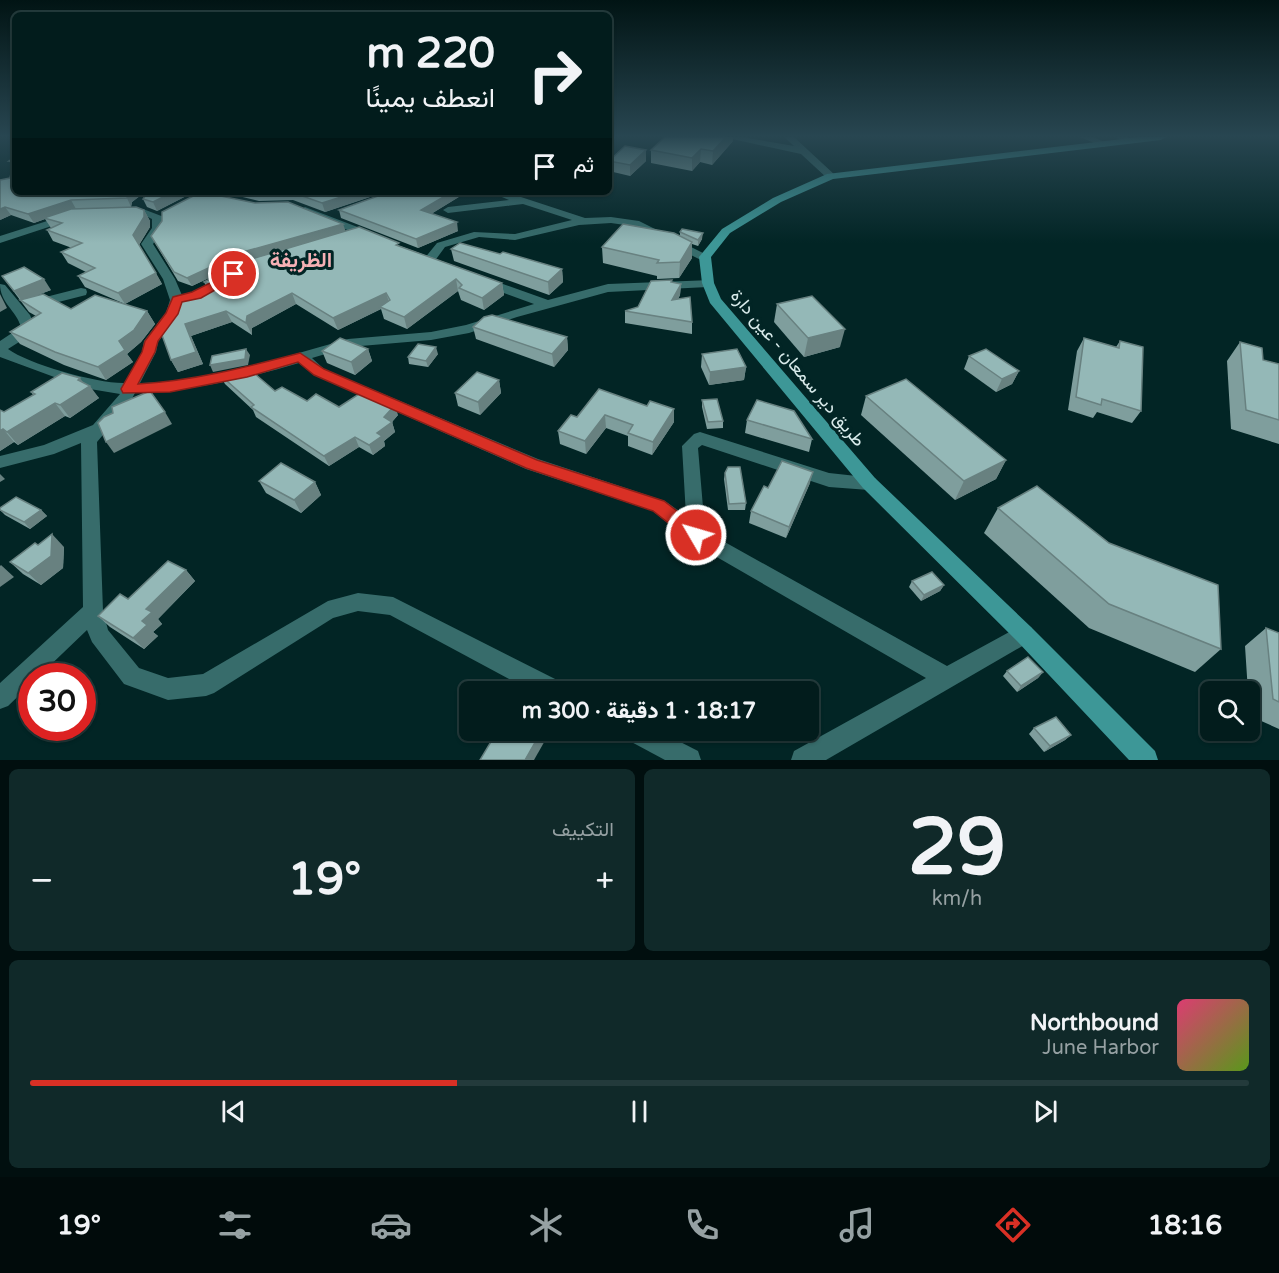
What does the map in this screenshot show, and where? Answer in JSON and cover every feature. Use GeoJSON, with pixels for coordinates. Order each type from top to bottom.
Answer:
{"type":"FeatureCollection","features":[{"type":"Feature","properties":{"kind":"main road"},"geometry":{"type":"LineString","coordinates":[[705,257],[726,231],[787,195],[831,176],[861,172]]}},
{"type":"Feature","properties":{"kind":"main road","name":"طريق دير سمعان - عين دارة"},"geometry":{"type":"LineString","coordinates":[[705,257],[708,283],[715,300],[869,483],[1024,634],[1146,760]]}},
{"type":"Feature","properties":{"kind":"street"},"geometry":{"type":"LineString","coordinates":[[827,172],[831,176]]}},
{"type":"Feature","properties":{"kind":"street"},"geometry":{"type":"LineString","coordinates":[[503,195],[590,221]]}},
{"type":"Feature","properties":{"kind":"street"},"geometry":{"type":"LineString","coordinates":[[448,210],[521,202]]}},
{"type":"Feature","properties":{"kind":"street"},"geometry":{"type":"LineString","coordinates":[[292,205],[332,215],[381,240]]}},
{"type":"Feature","properties":{"kind":"street"},"geometry":{"type":"LineString","coordinates":[[148,211],[158,228],[147,244],[182,298],[151,341],[149,352],[124,400],[89,441],[93,611],[99,635],[132,676],[168,689],[206,685],[328,610],[358,602],[393,606],[536,681]]}},
{"type":"Feature","properties":{"kind":"street"},"geometry":{"type":"LineString","coordinates":[[0,240],[76,214]]}},
{"type":"Feature","properties":{"kind":"street"},"geometry":{"type":"LineString","coordinates":[[430,259],[441,245],[478,234],[515,237],[555,227],[611,220],[635,223],[705,257]]}},
{"type":"Feature","properties":{"kind":"street"},"geometry":{"type":"LineString","coordinates":[[346,240],[362,232]]}},
{"type":"Feature","properties":{"kind":"street"},"geometry":{"type":"LineString","coordinates":[[473,276],[546,304]]}},
{"type":"Feature","properties":{"kind":"street"},"geometry":{"type":"LineString","coordinates":[[0,288],[18,309],[28,327],[26,331],[6,342],[1,351],[80,381],[112,389],[128,389],[170,387],[247,373],[348,343],[431,336],[469,329],[546,304],[608,288],[654,288],[708,283]]}},
{"type":"Feature","properties":{"kind":"street"},"geometry":{"type":"LineString","coordinates":[[18,309],[81,291]]}},
{"type":"Feature","properties":{"kind":"street"},"geometry":{"type":"LineString","coordinates":[[300,357],[319,372],[532,464],[659,506],[696,535],[946,677]]}},
{"type":"Feature","properties":{"kind":"street"},"geometry":{"type":"LineString","coordinates":[[0,462],[48,450],[98,429]]}},
{"type":"Feature","properties":{"kind":"street"},"geometry":{"type":"LineString","coordinates":[[696,535],[690,446],[700,438],[829,480],[869,483]]}},
{"type":"Feature","properties":{"kind":"street"},"geometry":{"type":"LineString","coordinates":[[0,698],[93,611]]}},
{"type":"Feature","properties":{"kind":"street"},"geometry":{"type":"LineString","coordinates":[[803,760],[1024,634]]}},
{"type":"Feature","properties":{"kind":"street"},"geometry":{"type":"LineString","coordinates":[[653,741],[689,760]]}},
{"type":"Feature","properties":{"kind":"building"},"geometry":{"type":"Polygon","coordinates":[[[12,172],[12,195],[128,195],[127,198],[71,200],[28,214],[5,207],[0,209],[0,180],[10,178],[12,172]]]}},
{"type":"Feature","properties":{"kind":"building"},"geometry":{"type":"Polygon","coordinates":[[[146,195],[167,195],[153,202],[143,199],[146,195]]]}},
{"type":"Feature","properties":{"kind":"building"},"geometry":{"type":"Polygon","coordinates":[[[195,195],[216,195],[255,203],[288,202],[343,224],[243,252],[187,278],[174,272],[151,236],[162,221],[162,212],[195,195]]]}},
{"type":"Feature","properties":{"kind":"building"},"geometry":{"type":"Polygon","coordinates":[[[299,195],[347,195],[322,203],[299,195]]]}},
{"type":"Feature","properties":{"kind":"building"},"geometry":{"type":"Polygon","coordinates":[[[381,195],[447,195],[421,210],[457,222],[416,239],[339,210],[381,195]]]}},
{"type":"Feature","properties":{"kind":"building"},"geometry":{"type":"Polygon","coordinates":[[[136,207],[144,210],[144,217],[133,235],[156,273],[118,293],[78,276],[95,268],[61,252],[82,243],[47,230],[62,223],[44,218],[71,209],[136,207]]]}},
{"type":"Feature","properties":{"kind":"building"},"geometry":{"type":"Polygon","coordinates":[[[623,224],[674,233],[692,242],[680,262],[657,263],[659,260],[602,247],[623,224]]]}},
{"type":"Feature","properties":{"kind":"building"},"geometry":{"type":"Polygon","coordinates":[[[359,227],[399,243],[396,245],[502,283],[482,298],[459,288],[462,285],[456,279],[404,317],[380,307],[390,300],[386,293],[333,318],[292,293],[247,316],[246,323],[226,311],[185,324],[196,352],[171,360],[158,324],[173,306],[209,284],[204,282],[245,261],[359,227]]]}},
{"type":"Feature","properties":{"kind":"building"},"geometry":{"type":"Polygon","coordinates":[[[682,229],[703,233],[698,240],[680,232],[682,229]]]}},
{"type":"Feature","properties":{"kind":"building"},"geometry":{"type":"Polygon","coordinates":[[[460,243],[500,254],[503,252],[562,269],[548,282],[451,249],[460,243]]]}},
{"type":"Feature","properties":{"kind":"building"},"geometry":{"type":"Polygon","coordinates":[[[24,267],[44,279],[14,291],[2,276],[24,267]]]}},
{"type":"Feature","properties":{"kind":"building"},"geometry":{"type":"Polygon","coordinates":[[[672,280],[671,282],[681,284],[672,300],[690,297],[692,322],[625,311],[638,307],[651,281],[672,280]]]}},
{"type":"Feature","properties":{"kind":"building"},"geometry":{"type":"Polygon","coordinates":[[[43,294],[71,309],[95,295],[147,311],[134,330],[119,341],[125,350],[98,367],[55,352],[10,332],[41,313],[20,300],[43,294]]]}},
{"type":"Feature","properties":{"kind":"building"},"geometry":{"type":"Polygon","coordinates":[[[812,296],[845,329],[808,338],[777,304],[812,296]]]}},
{"type":"Feature","properties":{"kind":"building"},"geometry":{"type":"Polygon","coordinates":[[[492,315],[567,337],[552,354],[473,327],[484,317],[492,315]]]}},
{"type":"Feature","properties":{"kind":"building"},"geometry":{"type":"Polygon","coordinates":[[[340,338],[368,349],[351,362],[322,351],[340,338]]]}},
{"type":"Feature","properties":{"kind":"building"},"geometry":{"type":"Polygon","coordinates":[[[1084,338],[1119,348],[1120,341],[1143,347],[1141,411],[1102,399],[1101,405],[1076,397],[1084,338]]]}},
{"type":"Feature","properties":{"kind":"building"},"geometry":{"type":"Polygon","coordinates":[[[1240,342],[1262,348],[1263,360],[1279,364],[1279,420],[1246,410],[1240,342]]]}},
{"type":"Feature","properties":{"kind":"building"},"geometry":{"type":"Polygon","coordinates":[[[418,344],[436,347],[426,361],[408,357],[418,344]]]}},
{"type":"Feature","properties":{"kind":"building"},"geometry":{"type":"Polygon","coordinates":[[[246,349],[245,359],[210,365],[212,356],[246,349]]]}},
{"type":"Feature","properties":{"kind":"building"},"geometry":{"type":"Polygon","coordinates":[[[737,349],[746,367],[710,372],[702,354],[737,349]]]}},
{"type":"Feature","properties":{"kind":"building"},"geometry":{"type":"Polygon","coordinates":[[[986,349],[1019,371],[1002,379],[969,356],[986,349]]]}},
{"type":"Feature","properties":{"kind":"building"},"geometry":{"type":"Polygon","coordinates":[[[248,368],[275,391],[282,387],[307,401],[316,394],[339,407],[362,392],[395,405],[384,417],[392,422],[377,433],[382,436],[369,445],[355,437],[324,456],[251,407],[254,405],[219,374],[248,368]]]}},
{"type":"Feature","properties":{"kind":"building"},"geometry":{"type":"Polygon","coordinates":[[[477,372],[499,380],[478,402],[455,393],[477,372]]]}},
{"type":"Feature","properties":{"kind":"building"},"geometry":{"type":"Polygon","coordinates":[[[62,373],[80,378],[78,380],[90,386],[60,405],[55,403],[7,432],[3,429],[0,431],[0,410],[4,412],[35,394],[31,392],[62,373]]]}},
{"type":"Feature","properties":{"kind":"building"},"geometry":{"type":"Polygon","coordinates":[[[906,379],[1006,460],[964,481],[866,396],[906,379]]]}},
{"type":"Feature","properties":{"kind":"building"},"geometry":{"type":"Polygon","coordinates":[[[599,389],[647,406],[650,401],[674,409],[653,442],[628,433],[633,425],[605,415],[585,441],[558,431],[571,415],[577,417],[599,389]]]}},
{"type":"Feature","properties":{"kind":"building"},"geometry":{"type":"Polygon","coordinates":[[[150,391],[165,412],[106,442],[98,423],[113,413],[112,407],[150,391]]]}},
{"type":"Feature","properties":{"kind":"building"},"geometry":{"type":"Polygon","coordinates":[[[717,399],[723,421],[708,422],[702,400],[717,399]]]}},
{"type":"Feature","properties":{"kind":"building"},"geometry":{"type":"Polygon","coordinates":[[[757,400],[794,411],[812,439],[747,420],[757,400]]]}},
{"type":"Feature","properties":{"kind":"building"},"geometry":{"type":"Polygon","coordinates":[[[782,461],[813,472],[789,527],[751,511],[764,486],[768,488],[782,461]]]}},
{"type":"Feature","properties":{"kind":"building"},"geometry":{"type":"Polygon","coordinates":[[[281,463],[315,482],[294,500],[259,481],[281,463]]]}},
{"type":"Feature","properties":{"kind":"building"},"geometry":{"type":"Polygon","coordinates":[[[728,467],[740,467],[746,503],[729,504],[725,473],[728,467]]]}},
{"type":"Feature","properties":{"kind":"building"},"geometry":{"type":"Polygon","coordinates":[[[1037,486],[1109,543],[1218,585],[1221,649],[1109,604],[998,508],[1037,486]]]}},
{"type":"Feature","properties":{"kind":"building"},"geometry":{"type":"Polygon","coordinates":[[[16,497],[41,510],[24,522],[0,510],[16,497]]]}},
{"type":"Feature","properties":{"kind":"building"},"geometry":{"type":"Polygon","coordinates":[[[52,534],[51,556],[28,573],[10,562],[35,543],[38,545],[52,534]]]}},
{"type":"Feature","properties":{"kind":"building"},"geometry":{"type":"Polygon","coordinates":[[[168,561],[186,570],[146,609],[152,612],[142,621],[147,625],[133,638],[98,616],[120,594],[128,599],[168,561]]]}},
{"type":"Feature","properties":{"kind":"building"},"geometry":{"type":"Polygon","coordinates":[[[932,572],[944,585],[924,595],[912,581],[932,572]]]}},
{"type":"Feature","properties":{"kind":"building"},"geometry":{"type":"Polygon","coordinates":[[[1266,628],[1279,633],[1279,702],[1273,699],[1266,628]]]}},
{"type":"Feature","properties":{"kind":"building"},"geometry":{"type":"Polygon","coordinates":[[[1028,657],[1043,672],[1021,686],[1007,671],[1028,657]]]}},
{"type":"Feature","properties":{"kind":"building"},"geometry":{"type":"Polygon","coordinates":[[[1056,717],[1071,735],[1050,746],[1034,728],[1056,717]]]}},
{"type":"Feature","properties":{"kind":"building"},"geometry":{"type":"Polygon","coordinates":[[[491,741],[536,741],[525,760],[480,760],[491,741]]]}},
{"type":"Feature","properties":{"kind":"district","name":"الظريفة"},"geometry":{"type":"Point","coordinates":[301,260]}},
{"type":"Feature","properties":{"kind":"route"},"geometry":{"type":"LineString","coordinates":[[234,274],[196,295],[177,300],[172,314],[151,341],[149,352],[128,389],[170,387],[247,373],[300,357],[319,372],[414,411],[532,464],[659,506],[696,535]]}}]}
